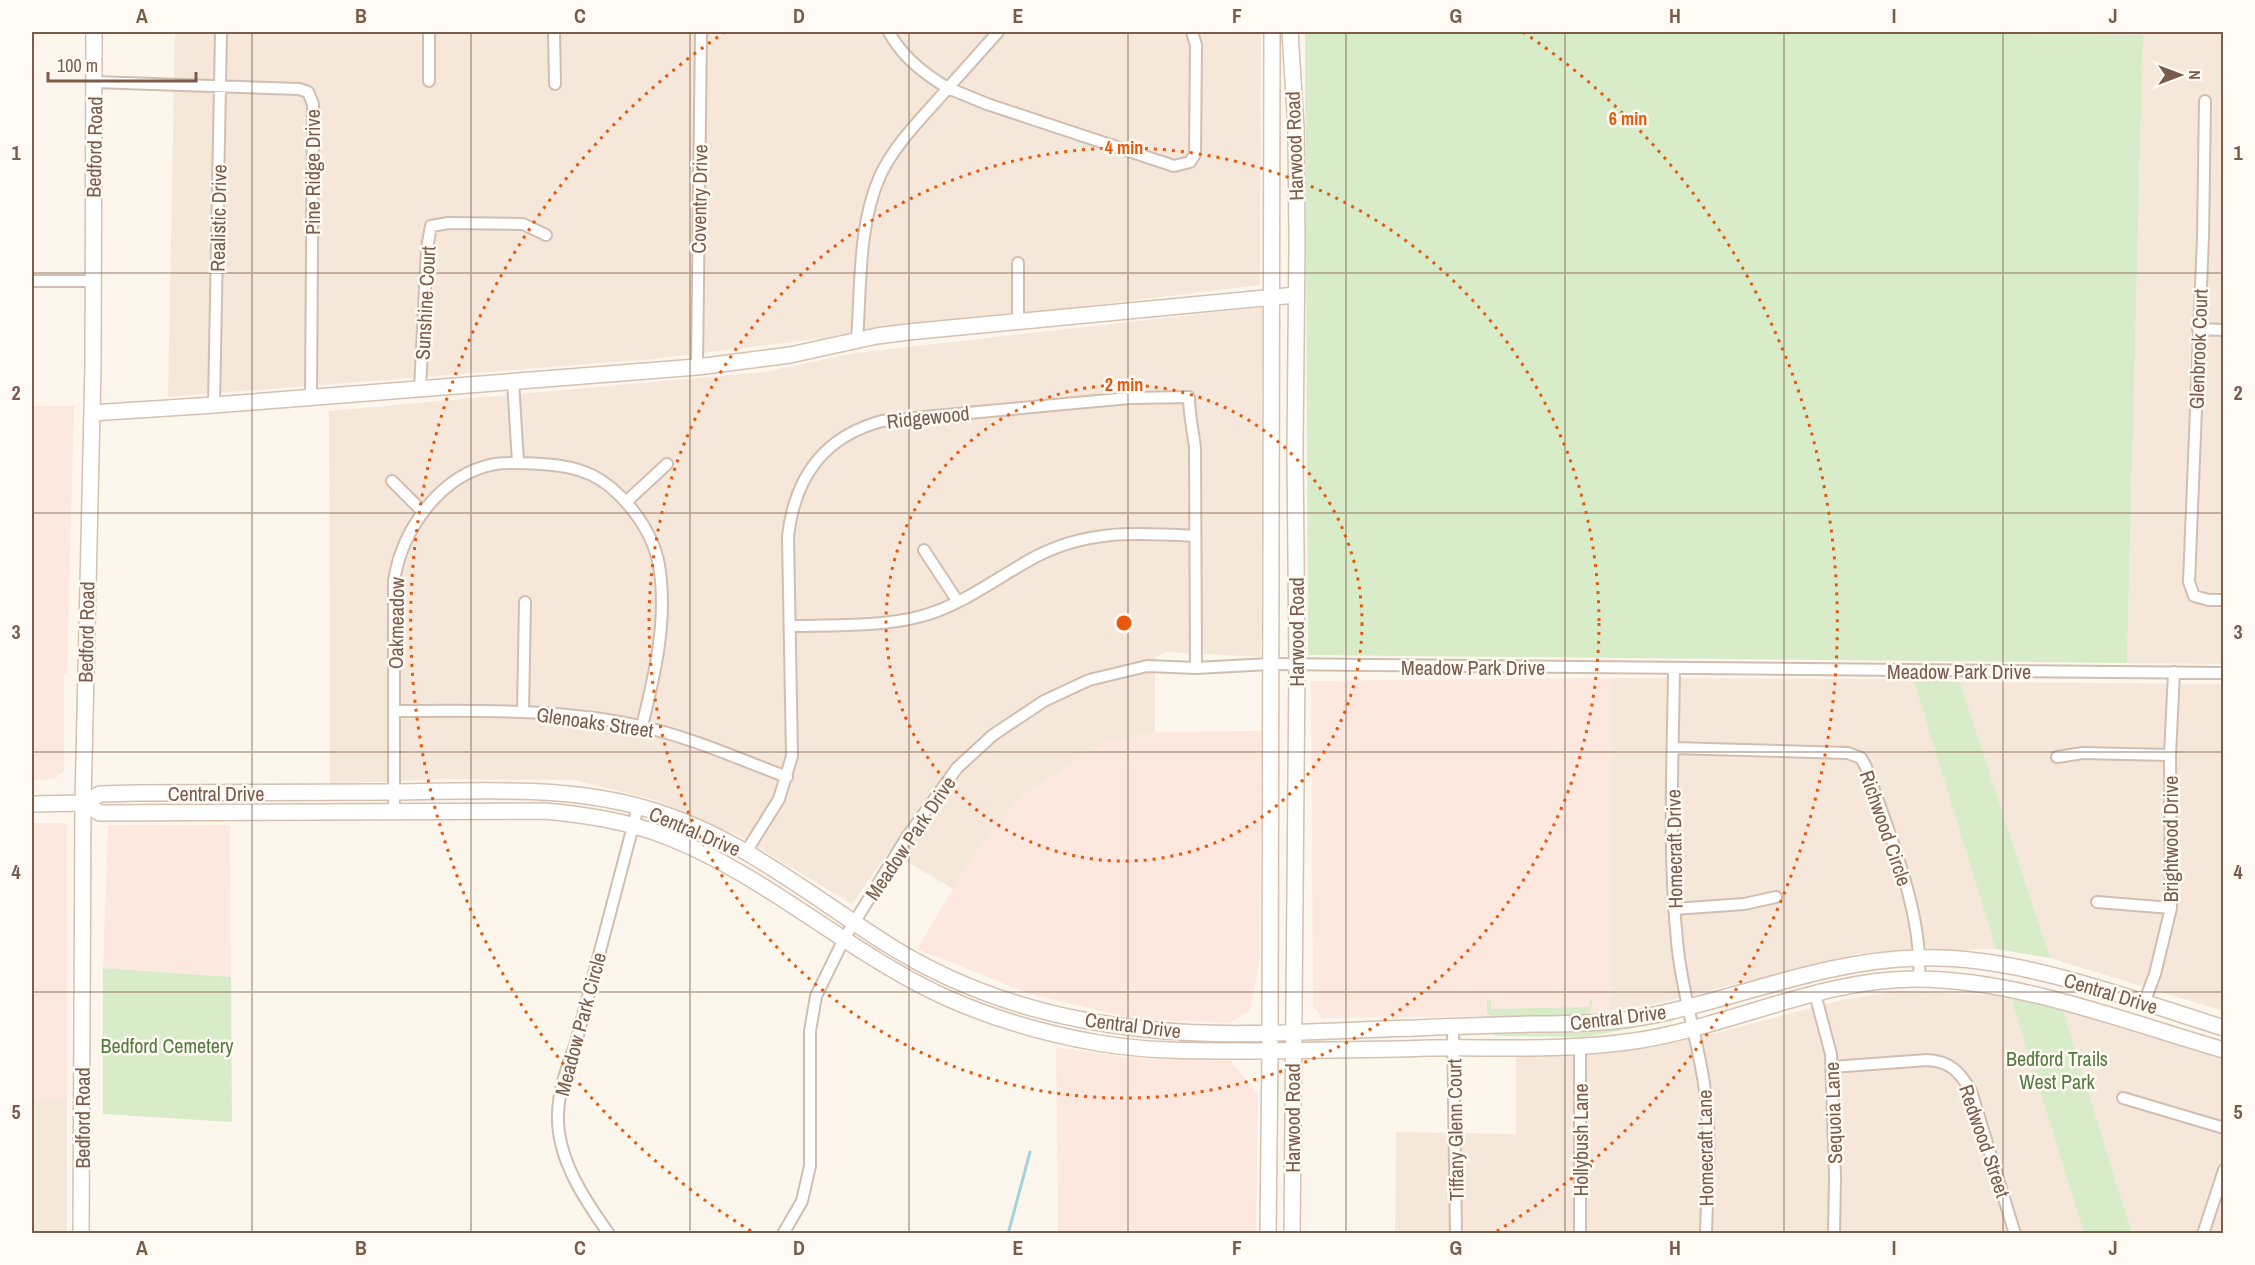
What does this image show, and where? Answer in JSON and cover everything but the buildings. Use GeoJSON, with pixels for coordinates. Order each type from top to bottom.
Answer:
{"type":"FeatureCollection","features":[{"type":"Feature","properties":{"kind":"main road","name":"Bedford Road"},"geometry":{"type":"LineString","coordinates":[[81,1233],[82,803],[92,412],[94,32]]}},
{"type":"Feature","properties":{"kind":"main road","name":"Harwood Road"},"geometry":{"type":"LineString","coordinates":[[1268,1233],[1272,32]]}},
{"type":"Feature","properties":{"kind":"main road","name":"Harwood Road"},"geometry":{"type":"LineString","coordinates":[[1290,32],[1296,128],[1297,666],[1292,1233]]}},
{"type":"Feature","properties":{"kind":"main road"},"geometry":{"type":"LineString","coordinates":[[92,412],[214,405],[697,367],[790,355],[857,340],[908,332],[1296,295]]}},
{"type":"Feature","properties":{"kind":"main road","name":"Central Drive"},"geometry":{"type":"LineString","coordinates":[[32,804],[82,803],[100,794],[536,790],[614,800],[666,814],[746,852],[926,967],[961,982],[1041,1011],[1114,1025],[1190,1033],[1270,1033],[1586,1024],[1655,1015],[1836,968],[1876,960],[1920,957],[1952,958],[2026,969],[2223,1028]]}},
{"type":"Feature","properties":{"kind":"main road","name":"Central Drive"},"geometry":{"type":"LineString","coordinates":[[82,803],[100,813],[545,811],[634,825],[669,837],[722,863],[902,974],[953,1000],[1042,1031],[1162,1051],[1580,1046],[1632,1041],[1692,1029],[1815,994],[1882,980],[1920,979],[1985,985],[2039,995],[2223,1050]]}},
{"type":"Feature","properties":{"kind":"main road"},"geometry":{"type":"LineString","coordinates":[[1271,842],[1295,841]]}},
{"type":"Feature","properties":{"kind":"main road"},"geometry":{"type":"LineString","coordinates":[[953,1000],[961,982]]}},
{"type":"Feature","properties":{"kind":"main road"},"geometry":{"type":"LineString","coordinates":[[1111,1044],[1114,1025]]}},
{"type":"Feature","properties":{"kind":"street","name":"Realistic Drive"},"geometry":{"type":"LineString","coordinates":[[214,405],[221,32]]}},
{"type":"Feature","properties":{"kind":"street"},"geometry":{"type":"LineString","coordinates":[[429,32],[429,81]]}},
{"type":"Feature","properties":{"kind":"street"},"geometry":{"type":"LineString","coordinates":[[554,32],[555,84]]}},
{"type":"Feature","properties":{"kind":"street","name":"Coventry Drive"},"geometry":{"type":"LineString","coordinates":[[697,367],[700,32]]}},
{"type":"Feature","properties":{"kind":"street"},"geometry":{"type":"LineString","coordinates":[[889,32],[902,52],[926,74],[948,88],[987,104],[1174,166],[1193,159],[1195,154],[1196,45],[1192,32]]}},
{"type":"Feature","properties":{"kind":"street"},"geometry":{"type":"LineString","coordinates":[[857,340],[864,242],[870,209],[880,177],[907,136],[998,32]]}},
{"type":"Feature","properties":{"kind":"street","name":"Pine Ridge Drive"},"geometry":{"type":"LineString","coordinates":[[94,82],[299,89],[308,92],[312,98],[311,397]]}},
{"type":"Feature","properties":{"kind":"street","name":"Glenbrook Court"},"geometry":{"type":"LineString","coordinates":[[2205,100],[2203,237],[2189,582],[2194,596],[2209,600],[2223,600]]}},
{"type":"Feature","properties":{"kind":"street","name":"Sunshine Court"},"geometry":{"type":"LineString","coordinates":[[420,389],[430,226],[448,223],[523,224],[546,235]]}},
{"type":"Feature","properties":{"kind":"street"},"geometry":{"type":"LineString","coordinates":[[1018,263],[1018,321]]}},
{"type":"Feature","properties":{"kind":"street"},"geometry":{"type":"LineString","coordinates":[[32,281],[93,281]]}},
{"type":"Feature","properties":{"kind":"street"},"geometry":{"type":"LineString","coordinates":[[2198,329],[2223,330]]}},
{"type":"Feature","properties":{"kind":"street"},"geometry":{"type":"LineString","coordinates":[[513,382],[518,462]]}},
{"type":"Feature","properties":{"kind":"street","name":"Ridgewood"},"geometry":{"type":"LineString","coordinates":[[746,852],[779,799],[787,777],[793,741],[788,536],[791,510],[802,482],[824,452],[849,433],[882,421],[1130,398],[1189,398],[1188,416],[1193,427],[1195,448],[1196,668]]}},
{"type":"Feature","properties":{"kind":"street","name":"Oakmeadow"},"geometry":{"type":"LineString","coordinates":[[394,811],[394,581],[397,564],[412,529],[423,512],[450,485],[474,471],[496,464],[518,462],[577,468],[595,475],[626,502],[640,520],[652,543],[659,564],[660,588],[660,642],[657,666],[642,726]]}},
{"type":"Feature","properties":{"kind":"street"},"geometry":{"type":"LineString","coordinates":[[626,502],[668,464]]}},
{"type":"Feature","properties":{"kind":"street"},"geometry":{"type":"LineString","coordinates":[[392,481],[423,512]]}},
{"type":"Feature","properties":{"kind":"street"},"geometry":{"type":"LineString","coordinates":[[790,626],[856,624],[923,616],[958,602],[1036,556],[1085,538],[1135,532],[1195,536]]}},
{"type":"Feature","properties":{"kind":"street"},"geometry":{"type":"LineString","coordinates":[[924,550],[958,602]]}},
{"type":"Feature","properties":{"kind":"street"},"geometry":{"type":"LineString","coordinates":[[523,712],[525,602]]}},
{"type":"Feature","properties":{"kind":"street","name":"Meadow Park Drive"},"geometry":{"type":"LineString","coordinates":[[844,939],[930,803],[957,768],[993,735],[1044,701],[1089,680],[1147,666],[1196,668],[1270,664],[2223,673]]}},
{"type":"Feature","properties":{"kind":"street","name":"Homecraft Drive"},"geometry":{"type":"LineString","coordinates":[[1674,668],[1672,827],[1674,909],[1677,944],[1692,1029]]}},
{"type":"Feature","properties":{"kind":"street","name":"Brightwood Drive"},"geometry":{"type":"LineString","coordinates":[[2144,1003],[2155,974],[2171,908],[2170,755],[2174,672]]}},
{"type":"Feature","properties":{"kind":"street","name":"Glenoaks Street"},"geometry":{"type":"LineString","coordinates":[[395,711],[563,714],[642,726],[787,777]]}},
{"type":"Feature","properties":{"kind":"street","name":"Richwood Circle"},"geometry":{"type":"LineString","coordinates":[[1673,748],[1848,753],[1861,758],[1913,908],[1920,957],[1920,979]]}},
{"type":"Feature","properties":{"kind":"street"},"geometry":{"type":"LineString","coordinates":[[2057,757],[2084,753],[2170,755]]}},
{"type":"Feature","properties":{"kind":"street","name":"Meadow Park Circle"},"geometry":{"type":"LineString","coordinates":[[609,1233],[586,1199],[568,1166],[559,1134],[557,1114],[563,1080],[639,807]]}},
{"type":"Feature","properties":{"kind":"street"},"geometry":{"type":"LineString","coordinates":[[1674,909],[1744,904],[1776,897]]}},
{"type":"Feature","properties":{"kind":"street"},"geometry":{"type":"LineString","coordinates":[[2097,902],[2171,908]]}},
{"type":"Feature","properties":{"kind":"street"},"geometry":{"type":"LineString","coordinates":[[783,1233],[802,1201],[810,1166],[812,1014],[822,982],[844,939]]}},
{"type":"Feature","properties":{"kind":"street","name":"Sequoia Lane"},"geometry":{"type":"LineString","coordinates":[[1815,994],[1831,1054],[1835,1177],[1834,1233]]}},
{"type":"Feature","properties":{"kind":"street","name":"Tiffany Glenn Court"},"geometry":{"type":"LineString","coordinates":[[1454,1027],[1456,1233]]}},
{"type":"Feature","properties":{"kind":"street","name":"Homecraft Lane"},"geometry":{"type":"LineString","coordinates":[[1692,1029],[1708,1112],[1706,1233]]}},
{"type":"Feature","properties":{"kind":"street","name":"Hollybush Lane"},"geometry":{"type":"LineString","coordinates":[[1580,1046],[1580,1233]]}},
{"type":"Feature","properties":{"kind":"street","name":"Redwood Street"},"geometry":{"type":"LineString","coordinates":[[1832,1067],[1936,1060],[1953,1067],[1961,1074],[1971,1091],[2015,1233]]}},
{"type":"Feature","properties":{"kind":"street"},"geometry":{"type":"LineString","coordinates":[[2123,1098],[2223,1128]]}},
{"type":"Feature","properties":{"kind":"street"},"geometry":{"type":"LineString","coordinates":[[2203,1233],[2223,1170]]}},
{"type":"Feature","properties":{"kind":"shaded area"},"geometry":{"type":"Polygon","coordinates":[[[175,32],[1261,32],[1260,285],[653,359],[168,397],[175,32]]]}},
{"type":"Feature","properties":{"kind":"shaded area"},"geometry":{"type":"Polygon","coordinates":[[[1757,32],[2223,32],[2223,664],[2127,663],[2143,36],[1757,32]]]}},
{"type":"Feature","properties":{"kind":"shaded area"},"geometry":{"type":"Polygon","coordinates":[[[1262,307],[1261,657],[1167,652],[1155,657],[1155,732],[1103,743],[964,870],[953,889],[889,851],[852,904],[741,837],[652,799],[573,780],[449,779],[330,784],[329,411],[764,372],[855,353],[1262,307]]]}},
{"type":"Feature","properties":{"kind":"shaded area"},"geometry":{"type":"Polygon","coordinates":[[[32,406],[74,406],[67,674],[64,675],[64,771],[54,779],[33,780],[32,780],[32,406]]]}},
{"type":"Feature","properties":{"kind":"shaded area"},"geometry":{"type":"Polygon","coordinates":[[[1611,678],[1913,679],[1996,949],[1857,954],[1650,1005],[1607,1011],[1612,990],[1611,678]]]}},
{"type":"Feature","properties":{"kind":"shaded area"},"geometry":{"type":"Polygon","coordinates":[[[1611,678],[1612,990],[1607,1011],[1587,1015],[1322,1018],[1313,1006],[1311,681],[1611,678]]]}},
{"type":"Feature","properties":{"kind":"shaded area"},"geometry":{"type":"Polygon","coordinates":[[[1960,682],[2223,684],[2223,1011],[2050,958],[1960,682]]]}},
{"type":"Feature","properties":{"kind":"shaded area"},"geometry":{"type":"Polygon","coordinates":[[[1261,731],[1260,959],[1250,1011],[1229,1023],[1135,1019],[1033,995],[917,949],[964,870],[994,828],[1024,794],[1103,743],[1155,732],[1261,731]]]}},
{"type":"Feature","properties":{"kind":"shaded area"},"geometry":{"type":"Polygon","coordinates":[[[32,823],[67,823],[67,1099],[32,1099],[32,823]]]}},
{"type":"Feature","properties":{"kind":"shaded area"},"geometry":{"type":"Polygon","coordinates":[[[108,825],[230,825],[231,977],[103,968],[108,825]]]}},
{"type":"Feature","properties":{"kind":"shaded area"},"geometry":{"type":"Polygon","coordinates":[[[1899,991],[2010,996],[2084,1233],[1395,1234],[1396,1132],[1516,1134],[1516,1054],[1599,1054],[1655,1046],[1716,1033],[1842,1000],[1899,991]]]}},
{"type":"Feature","properties":{"kind":"shaded area"},"geometry":{"type":"Polygon","coordinates":[[[2063,1010],[2223,1057],[2223,1233],[2132,1233],[2063,1010]]]}},
{"type":"Feature","properties":{"kind":"shaded area"},"geometry":{"type":"Polygon","coordinates":[[[1056,1047],[1125,1057],[1231,1061],[1258,1095],[1256,1233],[1058,1233],[1056,1047]]]}},
{"type":"Feature","properties":{"kind":"shaded area"},"geometry":{"type":"Polygon","coordinates":[[[32,1099],[67,1099],[67,1233],[32,1233],[32,1099]]]}},
{"type":"Feature","properties":{"kind":"green space"},"geometry":{"type":"Polygon","coordinates":[[[1305,32],[2143,35],[2127,663],[1308,655],[1305,32]]]}},
{"type":"Feature","properties":{"kind":"green space"},"geometry":{"type":"Polygon","coordinates":[[[1913,679],[1960,682],[2050,958],[1996,949],[1913,679]]]}},
{"type":"Feature","properties":{"kind":"green space","name":"Bedford Cemetery"},"geometry":{"type":"Polygon","coordinates":[[[103,968],[231,977],[232,1122],[103,1114],[103,968]]]}},
{"type":"Feature","properties":{"kind":"green space","name":"Bedford Trails West Park"},"geometry":{"type":"Polygon","coordinates":[[[2010,996],[2063,1010],[2132,1233],[2084,1233],[2010,996]]]}},
{"type":"Feature","properties":{"kind":"green space"},"geometry":{"type":"Polygon","coordinates":[[[1487,1000],[1491,1000],[1491,1009],[1589,1007],[1590,1000],[1593,1000],[1587,1015],[1492,1016],[1487,1013],[1487,1000]]]}},
{"type":"Feature","properties":{"kind":"green space"},"geometry":{"type":"Polygon","coordinates":[[[1672,1018],[1673,1021],[1585,1037],[1496,1036],[1494,1034],[1495,1031],[1672,1018]]]}},
{"type":"Feature","properties":{"kind":"waterway"},"geometry":{"type":"LineString","coordinates":[[1008,1234],[1030,1152]]}}]}
